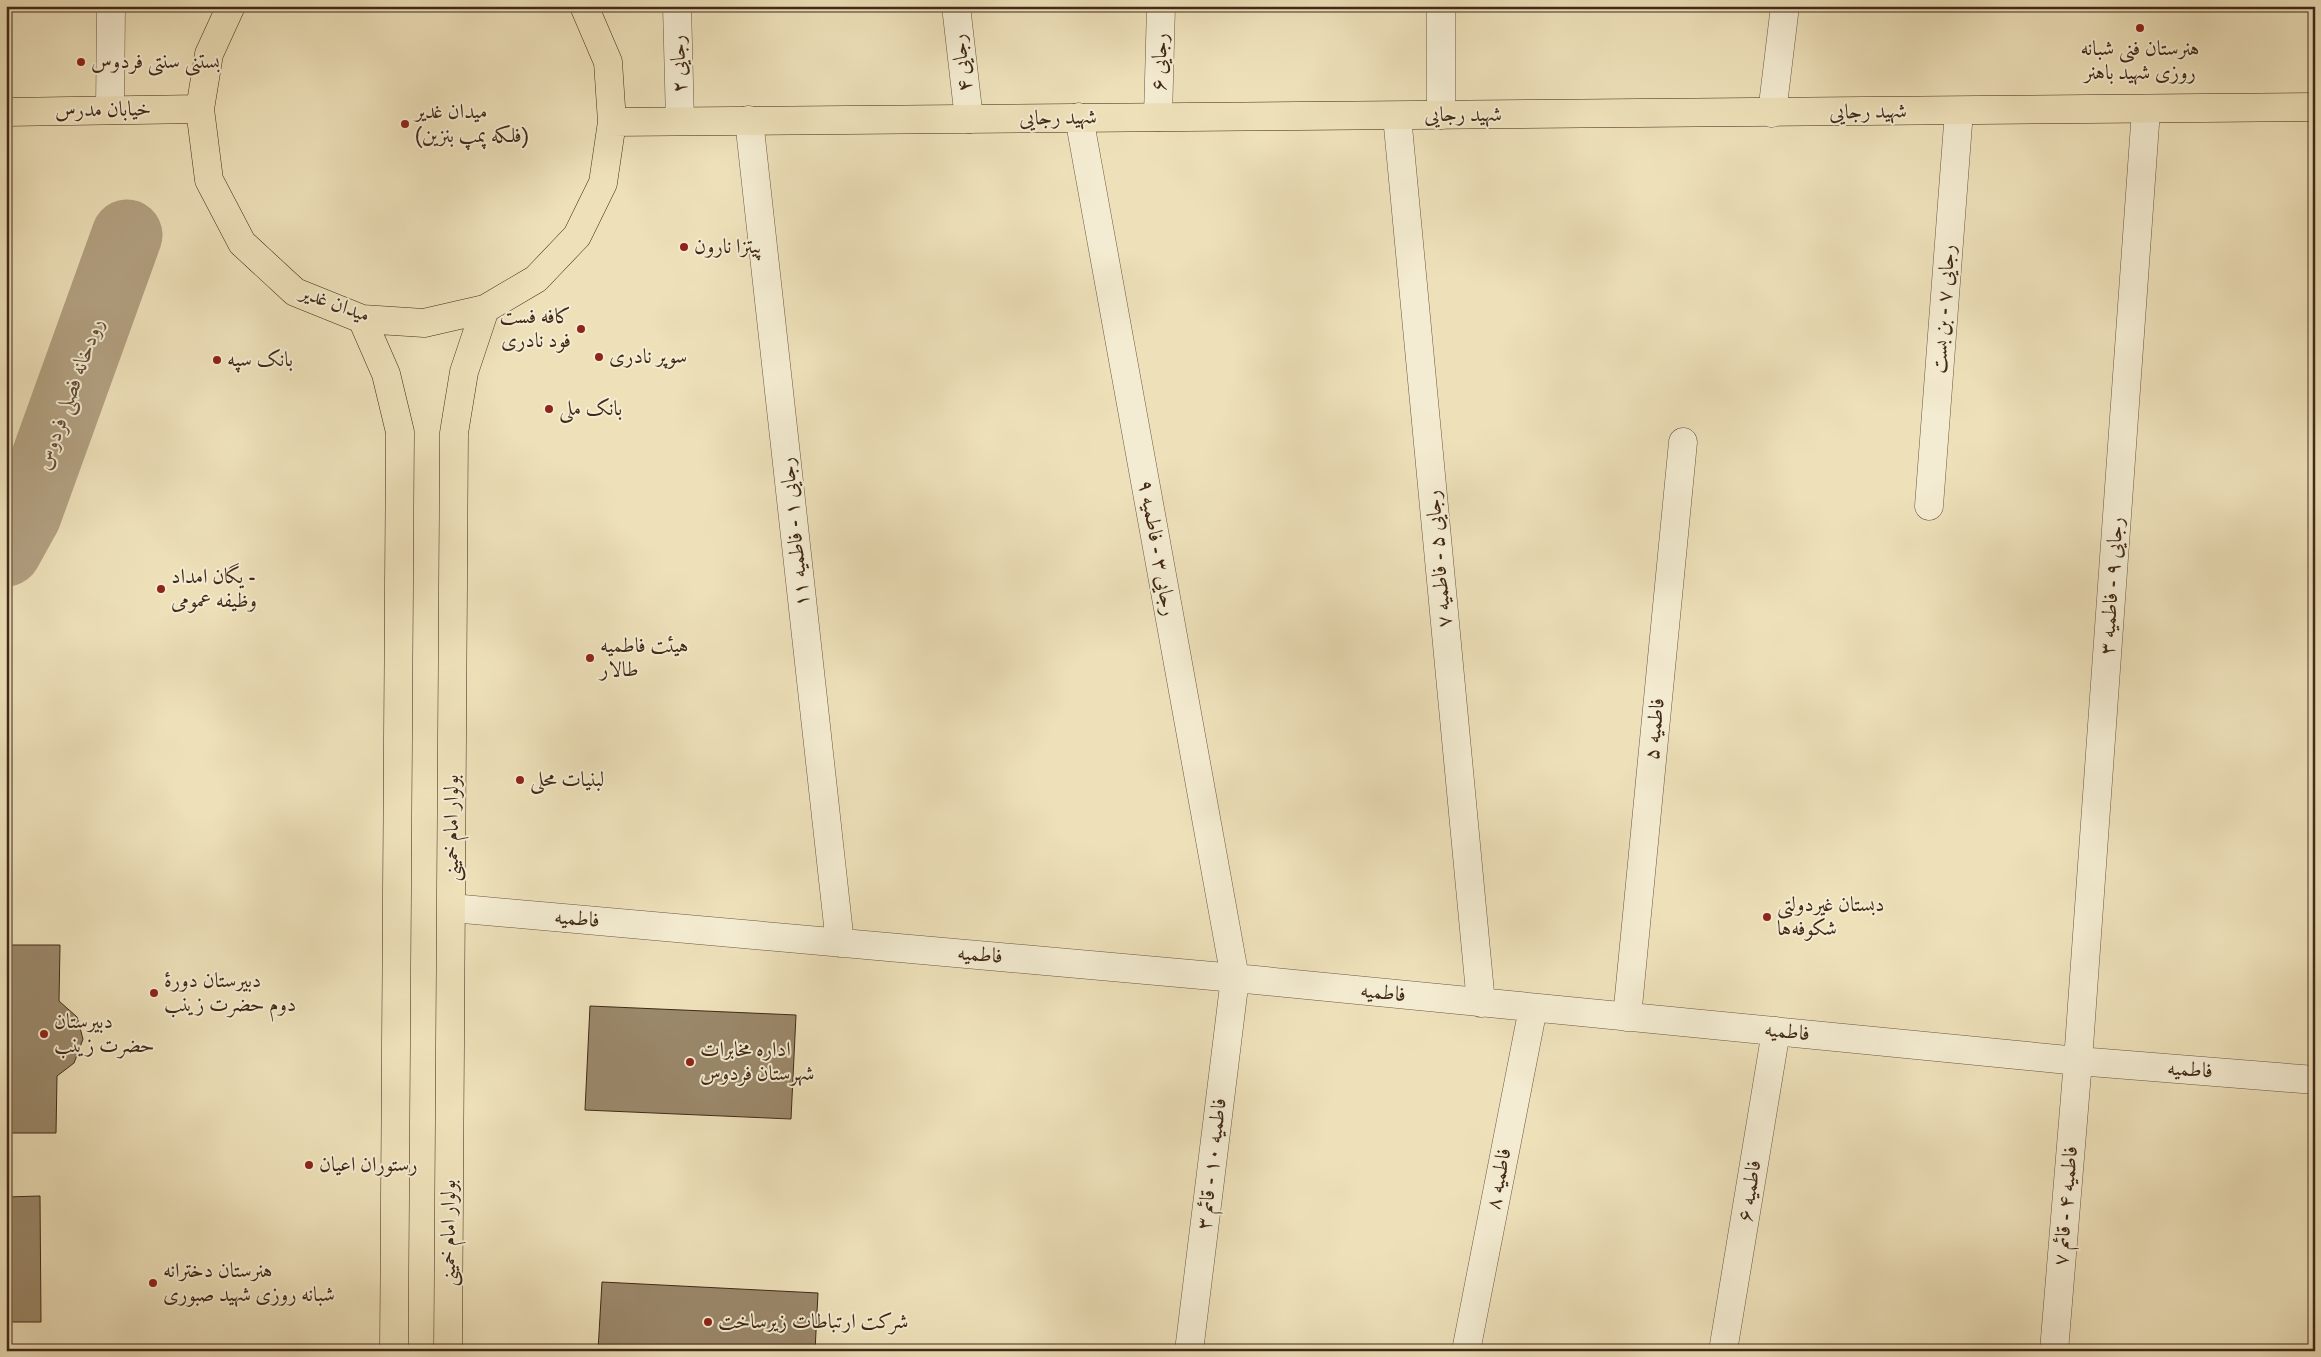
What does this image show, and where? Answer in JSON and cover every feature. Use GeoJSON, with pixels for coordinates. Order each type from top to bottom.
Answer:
{"type":"FeatureCollection","features":[{"type":"Feature","properties":{"kind":"main road","name":"میدان غدیر"},"geometry":{"type":"LineString","coordinates":[[231,6],[209,54],[200,108],[209,180],[242,244],[295,292],[362,319],[424,323],[484,309],[536,279],[577,236],[604,183],[612,122],[608,62],[584,6]]}},
{"type":"Feature","properties":{"kind":"main road","name":"شهید رجایی"},"geometry":{"type":"LineString","coordinates":[[612,122],[2146,110],[2315,107]]}},
{"type":"Feature","properties":{"kind":"main road","name":"خیابان مدرس"},"geometry":{"type":"LineString","coordinates":[[6,112],[200,108]]}},
{"type":"Feature","properties":{"kind":"main road","name":"بولوار امام خمینی"},"geometry":{"type":"LineString","coordinates":[[448,1351],[454,432],[464,372],[484,309]]}},
{"type":"Feature","properties":{"kind":"main road"},"geometry":{"type":"LineString","coordinates":[[362,319],[386,374],[400,432],[394,1351]]}},
{"type":"Feature","properties":{"kind":"street"},"geometry":{"type":"LineString","coordinates":[[110,110],[111,6]]}},
{"type":"Feature","properties":{"kind":"street","name":"رجایی ۲"},"geometry":{"type":"LineString","coordinates":[[677,6],[680,121]]}},
{"type":"Feature","properties":{"kind":"street","name":"رجایی ۴"},"geometry":{"type":"LineString","coordinates":[[956,6],[969,120]]}},
{"type":"Feature","properties":{"kind":"street","name":"رجایی ۶"},"geometry":{"type":"LineString","coordinates":[[1158,117],[1161,6]]}},
{"type":"Feature","properties":{"kind":"street"},"geometry":{"type":"LineString","coordinates":[[1441,6],[1441,115]]}},
{"type":"Feature","properties":{"kind":"street"},"geometry":{"type":"LineString","coordinates":[[1772,113],[1785,6]]}},
{"type":"Feature","properties":{"kind":"street","name":"رجایی ۹ - فاطمیه ۳"},"geometry":{"type":"LineString","coordinates":[[2078,1061],[2146,110]]}},
{"type":"Feature","properties":{"kind":"street","name":"رجایی ۷ - بن بست"},"geometry":{"type":"LineString","coordinates":[[1929,506],[1959,111]]}},
{"type":"Feature","properties":{"kind":"street","name":"رجایی ۵ - فاطمیه ۷"},"geometry":{"type":"LineString","coordinates":[[1397,116],[1481,1003]]}},
{"type":"Feature","properties":{"kind":"street","name":"رجایی ۳ - فاطمیه ۹"},"geometry":{"type":"LineString","coordinates":[[1079,118],[1235,978]]}},
{"type":"Feature","properties":{"kind":"street","name":"رجایی ۱ - فاطمیه ۱۱"},"geometry":{"type":"LineString","coordinates":[[749,120],[840,943]]}},
{"type":"Feature","properties":{"kind":"street","name":"فاطمیه ۵"},"geometry":{"type":"LineString","coordinates":[[1627,1017],[1683,442]]}},
{"type":"Feature","properties":{"kind":"street","name":"فاطمیه"},"geometry":{"type":"LineString","coordinates":[[452,908],[1235,978],[2078,1061],[2315,1080]]}},
{"type":"Feature","properties":{"kind":"street","name":"فاطمیه ۱۰ - قائم ۳"},"geometry":{"type":"LineString","coordinates":[[1189,1351],[1235,978]]}},
{"type":"Feature","properties":{"kind":"street","name":"فاطمیه ۸"},"geometry":{"type":"LineString","coordinates":[[1466,1351],[1533,1008]]}},
{"type":"Feature","properties":{"kind":"street","name":"فاطمیه ۶"},"geometry":{"type":"LineString","coordinates":[[1723,1351],[1776,1031]]}},
{"type":"Feature","properties":{"kind":"street","name":"فاطمیه ۴ - قائم ۷"},"geometry":{"type":"LineString","coordinates":[[2054,1351],[2078,1061]]}},
{"type":"Feature","properties":{"kind":"building","name":"دبیرستان حضرت زینب"},"geometry":{"type":"Polygon","coordinates":[[[6,945],[60,945],[59,1001],[77,1017],[83,1039],[74,1063],[57,1076],[56,1133],[6,1133],[6,945]]]}},
{"type":"Feature","properties":{"kind":"building","name":"اداره مخابرات شهرستان فردوس"},"geometry":{"type":"Polygon","coordinates":[[[590,1006],[796,1015],[791,1119],[585,1110],[590,1006]]]}},
{"type":"Feature","properties":{"kind":"building"},"geometry":{"type":"Polygon","coordinates":[[[40,1196],[41,1322],[6,1322],[6,1197],[40,1196]]]}},
{"type":"Feature","properties":{"kind":"building","name":"شرکت ارتباطات زیرساخت"},"geometry":{"type":"Polygon","coordinates":[[[602,1282],[818,1293],[815,1351],[598,1351],[602,1282]]]}},
{"type":"Feature","properties":{"kind":"waterway","name":"رودخانه فصلی فردوس"},"geometry":{"type":"LineString","coordinates":[[6,551],[26,515],[127,235]]}},
{"type":"Feature","properties":{"kind":"place","name":"هنرستان فنی شبانه‌ روزی شهید باهنر"},"geometry":{"type":"Point","coordinates":[2140,28]}},
{"type":"Feature","properties":{"kind":"place","name":"بستنی سنتی فردوس"},"geometry":{"type":"Point","coordinates":[81,62]}},
{"type":"Feature","properties":{"kind":"place","name":"میدان غدیر (فلکه پمپ بنزین)"},"geometry":{"type":"Point","coordinates":[405,124]}},
{"type":"Feature","properties":{"kind":"place","name":"پیتزا نارون"},"geometry":{"type":"Point","coordinates":[684,247]}},
{"type":"Feature","properties":{"kind":"place","name":"کافه فست فود نادری"},"geometry":{"type":"Point","coordinates":[581,329]}},
{"type":"Feature","properties":{"kind":"place","name":"سوپر نادری"},"geometry":{"type":"Point","coordinates":[599,357]}},
{"type":"Feature","properties":{"kind":"place","name":"بانک سپه"},"geometry":{"type":"Point","coordinates":[217,360]}},
{"type":"Feature","properties":{"kind":"place","name":"بانک ملی"},"geometry":{"type":"Point","coordinates":[549,409]}},
{"type":"Feature","properties":{"kind":"place","name":"یگان امداد - وظیفه عمومی"},"geometry":{"type":"Point","coordinates":[161,589]}},
{"type":"Feature","properties":{"kind":"place","name":"هيئت فاطمیه طالار"},"geometry":{"type":"Point","coordinates":[590,658]}},
{"type":"Feature","properties":{"kind":"place","name":"لبنیات محلی"},"geometry":{"type":"Point","coordinates":[520,780]}},
{"type":"Feature","properties":{"kind":"place","name":"دبستان غیردولتی شکوفه‌ها"},"geometry":{"type":"Point","coordinates":[1767,917]}},
{"type":"Feature","properties":{"kind":"place","name":"دبیرستان دورهٔ دوم حضرت زینب"},"geometry":{"type":"Point","coordinates":[154,993]}},
{"type":"Feature","properties":{"kind":"place","name":"دبیرستان حضرت زینب"},"geometry":{"type":"Point","coordinates":[44,1034]}},
{"type":"Feature","properties":{"kind":"place","name":"اداره مخابرات شهرستان فردوس"},"geometry":{"type":"Point","coordinates":[690,1062]}},
{"type":"Feature","properties":{"kind":"place","name":"رستوران اعیان"},"geometry":{"type":"Point","coordinates":[309,1165]}},
{"type":"Feature","properties":{"kind":"place","name":"هنرستان دخترانه شبانه روزی شهید صبوری"},"geometry":{"type":"Point","coordinates":[153,1283]}},
{"type":"Feature","properties":{"kind":"place","name":"شرکت ارتباطات زیرساخت"},"geometry":{"type":"Point","coordinates":[708,1322]}}]}
